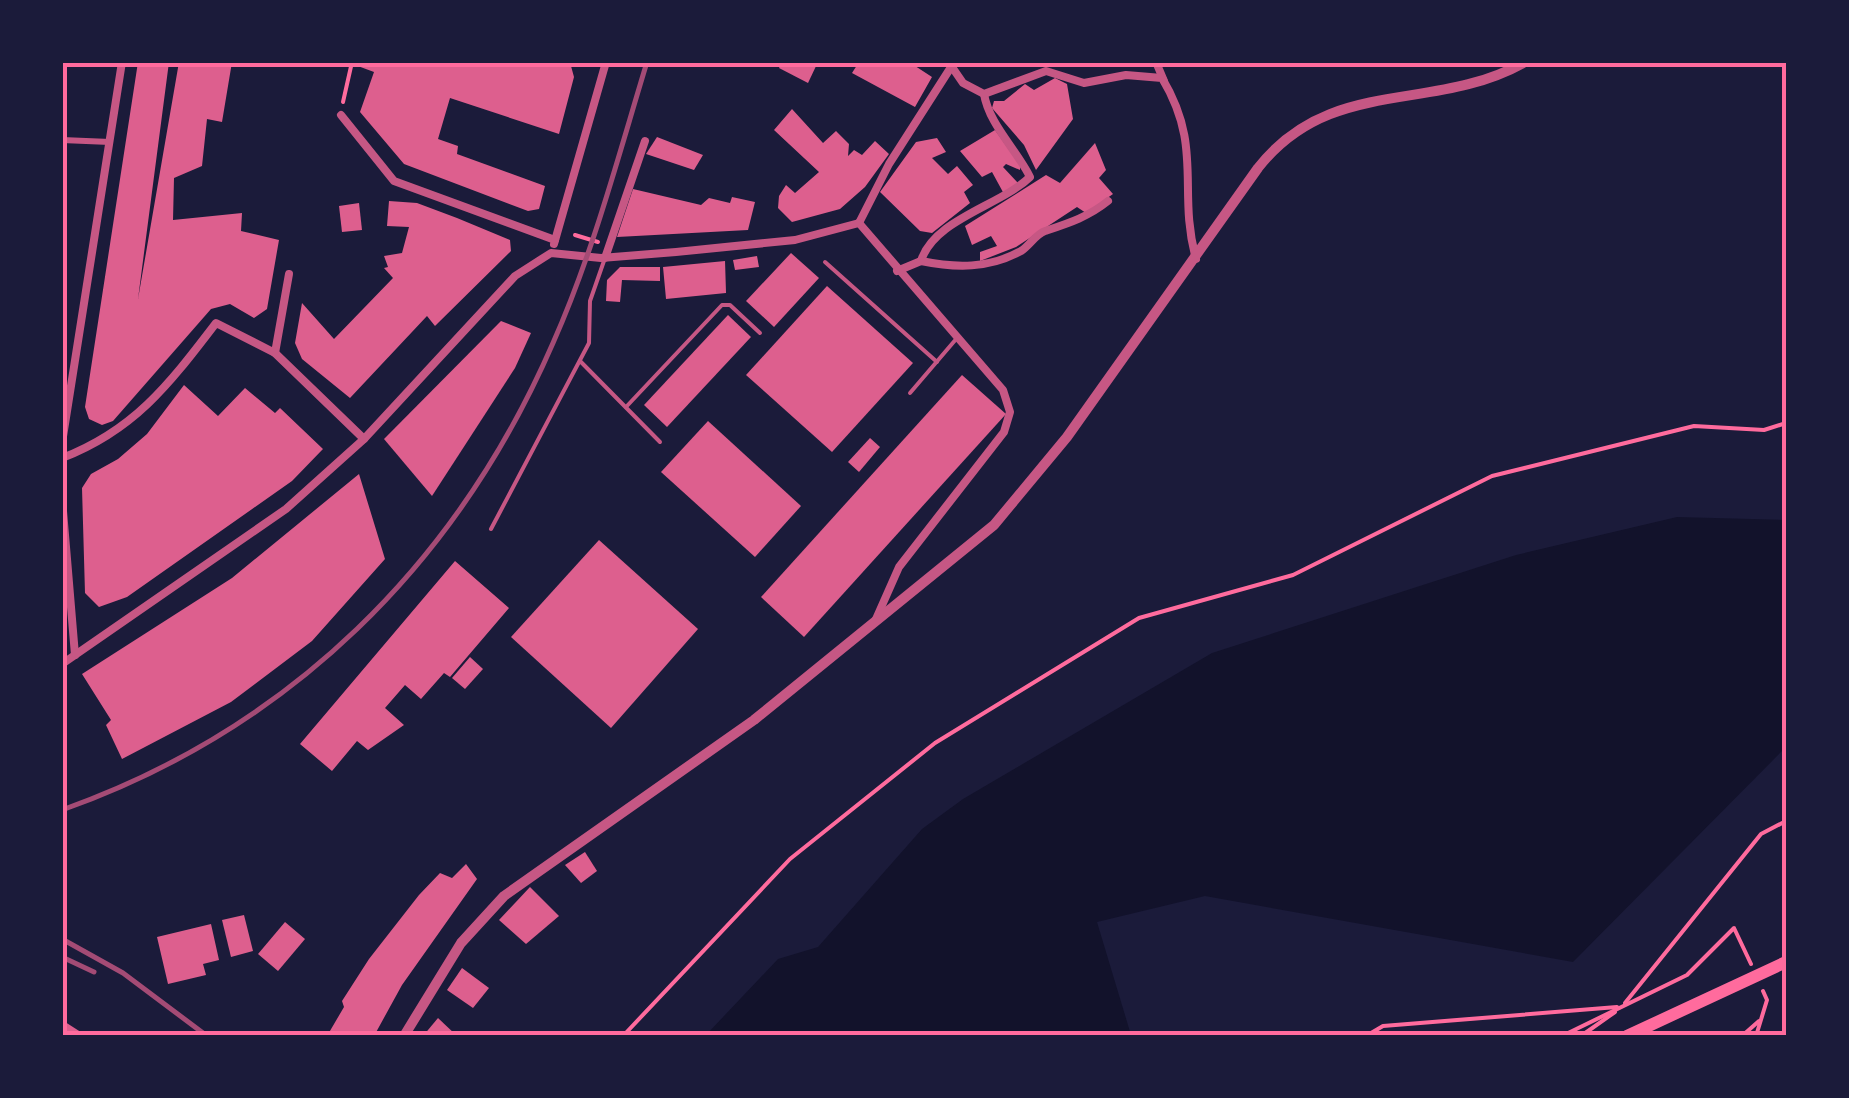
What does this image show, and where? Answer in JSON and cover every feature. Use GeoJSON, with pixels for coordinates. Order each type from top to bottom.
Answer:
{"type":"FeatureCollection","features":[{"type":"Feature","properties":{"kind":"highway"},"geometry":{"type":"LineString","coordinates":[[1627,1036],[1786,962]]}},
{"type":"Feature","properties":{"kind":"street"},"geometry":{"type":"LineString","coordinates":[[62,443],[122,62]]}},
{"type":"Feature","properties":{"kind":"street"},"geometry":{"type":"LineString","coordinates":[[551,253],[606,62]]}},
{"type":"Feature","properties":{"kind":"street"},"geometry":{"type":"LineString","coordinates":[[1156,62],[1182,113],[1192,176],[1188,226],[1196,260]]}},
{"type":"Feature","properties":{"kind":"street"},"geometry":{"type":"LineString","coordinates":[[404,1036],[461,943],[504,896],[754,720],[968,549],[1022,495],[1196,260],[1258,168],[1296,130],[1363,101],[1482,83],[1525,62]]}},
{"type":"Feature","properties":{"kind":"street"},"geometry":{"type":"LineString","coordinates":[[62,664],[286,509],[364,439],[515,276],[551,253],[605,258],[795,240],[859,223],[889,164],[953,65],[963,83],[984,94],[1046,71],[1084,83],[1126,75],[1164,81]]}},
{"type":"Feature","properties":{"kind":"street"},"geometry":{"type":"LineString","coordinates":[[921,261],[926,246],[959,222],[1012,194],[1030,177],[1016,148],[987,112],[984,94]]}},
{"type":"Feature","properties":{"kind":"street"},"geometry":{"type":"LineString","coordinates":[[341,115],[394,181],[554,240]]}},
{"type":"Feature","properties":{"kind":"street"},"geometry":{"type":"LineString","coordinates":[[62,140],[110,142]]}},
{"type":"Feature","properties":{"kind":"street"},"geometry":{"type":"LineString","coordinates":[[605,258],[644,141]]}},
{"type":"Feature","properties":{"kind":"street"},"geometry":{"type":"LineString","coordinates":[[897,271],[921,261],[956,268],[996,260],[1022,250],[1044,231],[1086,218],[1108,201]]}},
{"type":"Feature","properties":{"kind":"street"},"geometry":{"type":"LineString","coordinates":[[859,223],[1003,390],[1008,423],[900,567],[874,623]]}},
{"type":"Feature","properties":{"kind":"street"},"geometry":{"type":"LineString","coordinates":[[275,353],[289,274]]}},
{"type":"Feature","properties":{"kind":"street"},"geometry":{"type":"LineString","coordinates":[[62,458],[105,442],[164,392],[216,322],[275,353],[364,439]]}},
{"type":"Feature","properties":{"kind":"street"},"geometry":{"type":"LineString","coordinates":[[62,499],[75,655]]}},
{"type":"Feature","properties":{"kind":"lane"},"geometry":{"type":"LineString","coordinates":[[492,529],[589,344],[590,301],[605,258]]}},
{"type":"Feature","properties":{"kind":"lane"},"geometry":{"type":"LineString","coordinates":[[825,262],[936,362]]}},
{"type":"Feature","properties":{"kind":"lane"},"geometry":{"type":"LineString","coordinates":[[626,407],[722,304],[730,305],[760,333]]}},
{"type":"Feature","properties":{"kind":"lane"},"geometry":{"type":"LineString","coordinates":[[910,394],[957,338]]}},
{"type":"Feature","properties":{"kind":"lane"},"geometry":{"type":"LineString","coordinates":[[580,360],[660,442]]}},
{"type":"Feature","properties":{"kind":"path"},"geometry":{"type":"LineString","coordinates":[[341,115],[352,62]]}},
{"type":"Feature","properties":{"kind":"path"},"geometry":{"type":"LineString","coordinates":[[575,235],[610,246]]}},
{"type":"Feature","properties":{"kind":"path"},"geometry":{"type":"LineString","coordinates":[[623,1036],[790,858],[935,743],[1139,618],[1293,575],[1492,476],[1694,426],[1764,430],[1786,423]]}},
{"type":"Feature","properties":{"kind":"path"},"geometry":{"type":"LineString","coordinates":[[1581,1036],[1622,1006],[1761,834],[1786,821]]}},
{"type":"Feature","properties":{"kind":"path"},"geometry":{"type":"LineString","coordinates":[[1562,1036],[1687,975],[1734,928],[1740,938]]}},
{"type":"Feature","properties":{"kind":"path"},"geometry":{"type":"LineString","coordinates":[[1756,1036],[1767,1000]]}},
{"type":"Feature","properties":{"kind":"path"},"geometry":{"type":"LineString","coordinates":[[1366,1036],[1383,1026],[1622,1006]]}},
{"type":"Feature","properties":{"kind":"path"},"geometry":{"type":"LineString","coordinates":[[1742,1036],[1762,1018]]}},
{"type":"Feature","properties":{"kind":"shaded area"},"geometry":{"type":"Polygon","coordinates":[[[1677,517],[1786,520],[1786,747],[1573,962],[1205,896],[1097,922],[1131,1035],[706,1035],[778,959],[818,947],[922,829],[963,799],[1212,653],[1516,555],[1677,517]]]}},
{"type":"Feature","properties":{"kind":"building"},"geometry":{"type":"Polygon","coordinates":[[[138,62],[169,62],[138,299],[179,62],[232,62],[222,122],[207,119],[202,166],[174,178],[173,220],[242,213],[241,231],[279,240],[267,309],[254,318],[230,304],[211,309],[113,421],[102,425],[89,419],[85,407],[138,62]]]}},
{"type":"Feature","properties":{"kind":"building"},"geometry":{"type":"Polygon","coordinates":[[[347,62],[571,66],[574,77],[559,134],[450,98],[438,139],[458,146],[457,154],[545,186],[539,209],[528,211],[404,164],[360,112],[374,72],[347,62]]]}},
{"type":"Feature","properties":{"kind":"building"},"geometry":{"type":"Polygon","coordinates":[[[782,62],[817,64],[808,83],[779,68],[782,62]]]}},
{"type":"Feature","properties":{"kind":"building"},"geometry":{"type":"Polygon","coordinates":[[[859,62],[886,62],[895,67],[909,62],[932,77],[915,107],[852,73],[859,62]]]}},
{"type":"Feature","properties":{"kind":"building"},"geometry":{"type":"Polygon","coordinates":[[[1055,78],[1067,84],[1073,119],[1036,170],[1024,145],[992,108],[994,101],[1004,101],[1025,84],[1034,90],[1055,78]]]}},
{"type":"Feature","properties":{"kind":"building"},"geometry":{"type":"Polygon","coordinates":[[[792,109],[823,143],[836,131],[849,144],[848,156],[854,150],[862,155],[875,141],[889,154],[865,187],[840,209],[792,222],[778,208],[779,196],[786,185],[795,193],[819,172],[774,130],[792,109]]]}},
{"type":"Feature","properties":{"kind":"building"},"geometry":{"type":"Polygon","coordinates":[[[995,130],[1020,165],[1020,170],[1006,164],[1003,167],[1018,183],[1004,194],[992,172],[982,177],[960,151],[995,130]]]}},
{"type":"Feature","properties":{"kind":"building"},"geometry":{"type":"Polygon","coordinates":[[[657,137],[703,155],[694,170],[646,154],[657,137]]]}},
{"type":"Feature","properties":{"kind":"building"},"geometry":{"type":"Polygon","coordinates":[[[937,138],[946,152],[932,158],[948,174],[957,166],[973,185],[964,192],[970,203],[932,233],[920,231],[880,192],[916,142],[937,138]]]}},
{"type":"Feature","properties":{"kind":"building"},"geometry":{"type":"Polygon","coordinates":[[[1095,143],[1106,170],[1099,178],[1113,194],[1086,213],[1077,207],[1016,247],[980,261],[980,252],[997,246],[991,236],[972,245],[965,226],[1046,175],[1060,183],[1095,143]]]}},
{"type":"Feature","properties":{"kind":"building"},"geometry":{"type":"Polygon","coordinates":[[[633,189],[701,205],[709,198],[730,203],[732,197],[755,202],[748,230],[617,237],[633,189]]]}},
{"type":"Feature","properties":{"kind":"building"},"geometry":{"type":"Polygon","coordinates":[[[389,201],[417,203],[457,218],[510,240],[511,251],[435,326],[427,316],[350,398],[302,359],[295,343],[302,303],[334,339],[393,278],[384,268],[388,267],[384,256],[402,253],[409,227],[387,226],[389,201]]]}},
{"type":"Feature","properties":{"kind":"building"},"geometry":{"type":"Polygon","coordinates":[[[359,203],[362,230],[342,232],[339,206],[359,203]]]}},
{"type":"Feature","properties":{"kind":"building"},"geometry":{"type":"Polygon","coordinates":[[[791,253],[819,278],[774,327],[746,301],[791,253]]]}},
{"type":"Feature","properties":{"kind":"building"},"geometry":{"type":"Polygon","coordinates":[[[757,256],[759,267],[735,270],[733,260],[757,256]]]}},
{"type":"Feature","properties":{"kind":"building"},"geometry":{"type":"Polygon","coordinates":[[[725,261],[726,293],[666,299],[663,267],[725,261]]]}},
{"type":"Feature","properties":{"kind":"building"},"geometry":{"type":"Polygon","coordinates":[[[620,267],[660,267],[660,281],[622,280],[620,302],[606,301],[607,280],[620,267]]]}},
{"type":"Feature","properties":{"kind":"building"},"geometry":{"type":"Polygon","coordinates":[[[827,286],[913,363],[832,452],[746,375],[827,286]]]}},
{"type":"Feature","properties":{"kind":"building"},"geometry":{"type":"Polygon","coordinates":[[[728,315],[751,337],[667,427],[644,405],[728,315]]]}},
{"type":"Feature","properties":{"kind":"building"},"geometry":{"type":"Polygon","coordinates":[[[501,321],[531,333],[515,368],[432,496],[384,439],[501,321]]]}},
{"type":"Feature","properties":{"kind":"building"},"geometry":{"type":"Polygon","coordinates":[[[962,375],[1006,414],[804,637],[761,597],[962,375]]]}},
{"type":"Feature","properties":{"kind":"building"},"geometry":{"type":"Polygon","coordinates":[[[184,385],[218,416],[245,388],[275,413],[280,408],[323,449],[292,481],[127,597],[99,607],[85,593],[82,488],[91,474],[118,459],[147,434],[184,385]]]}},
{"type":"Feature","properties":{"kind":"building"},"geometry":{"type":"Polygon","coordinates":[[[708,421],[801,506],[755,557],[661,472],[708,421]]]}},
{"type":"Feature","properties":{"kind":"building"},"geometry":{"type":"Polygon","coordinates":[[[870,438],[880,447],[859,472],[848,462],[870,438]]]}},
{"type":"Feature","properties":{"kind":"building"},"geometry":{"type":"Polygon","coordinates":[[[359,474],[385,559],[312,641],[231,702],[122,759],[106,725],[111,720],[82,674],[232,578],[359,474]]]}},
{"type":"Feature","properties":{"kind":"building"},"geometry":{"type":"Polygon","coordinates":[[[599,540],[698,629],[611,728],[511,637],[599,540]]]}},
{"type":"Feature","properties":{"kind":"building"},"geometry":{"type":"Polygon","coordinates":[[[455,561],[509,608],[450,677],[444,673],[421,699],[405,685],[385,708],[404,725],[368,750],[357,741],[332,771],[300,744],[455,561]]]}},
{"type":"Feature","properties":{"kind":"building"},"geometry":{"type":"Polygon","coordinates":[[[470,657],[483,669],[465,689],[452,678],[470,657]]]}},
{"type":"Feature","properties":{"kind":"building"},"geometry":{"type":"Polygon","coordinates":[[[585,852],[597,871],[581,883],[565,865],[585,852]]]}},
{"type":"Feature","properties":{"kind":"building"},"geometry":{"type":"Polygon","coordinates":[[[466,864],[477,879],[402,985],[374,1036],[327,1036],[344,1007],[342,1001],[369,959],[419,895],[440,873],[452,878],[466,864]]]}},
{"type":"Feature","properties":{"kind":"building"},"geometry":{"type":"Polygon","coordinates":[[[530,887],[559,916],[526,944],[499,920],[530,887]]]}},
{"type":"Feature","properties":{"kind":"building"},"geometry":{"type":"Polygon","coordinates":[[[244,915],[253,951],[231,957],[222,920],[244,915]]]}},
{"type":"Feature","properties":{"kind":"building"},"geometry":{"type":"Polygon","coordinates":[[[285,922],[305,939],[278,971],[258,954],[285,922]]]}},
{"type":"Feature","properties":{"kind":"building"},"geometry":{"type":"Polygon","coordinates":[[[211,924],[219,960],[203,964],[206,975],[168,984],[157,937],[211,924]]]}},
{"type":"Feature","properties":{"kind":"building"},"geometry":{"type":"Polygon","coordinates":[[[462,968],[489,988],[473,1008],[447,990],[462,968]]]}},
{"type":"Feature","properties":{"kind":"building"},"geometry":{"type":"Polygon","coordinates":[[[438,1018],[457,1036],[423,1036],[438,1018]]]}},
{"type":"Feature","properties":{"kind":"building"},"geometry":{"type":"Polygon","coordinates":[[[62,1020],[87,1036],[62,1036],[62,1020]]]}},
{"type":"Feature","properties":{"kind":"railway"},"geometry":{"type":"LineString","coordinates":[[62,810],[145,776],[221,734],[292,685],[357,629],[416,567],[468,498],[514,423],[553,343],[593,240],[647,62]]}},
{"type":"Feature","properties":{"kind":"railway"},"geometry":{"type":"LineString","coordinates":[[62,939],[123,973],[207,1036]]}},
{"type":"Feature","properties":{"kind":"railway"},"geometry":{"type":"LineString","coordinates":[[62,957],[94,972]]}}]}
